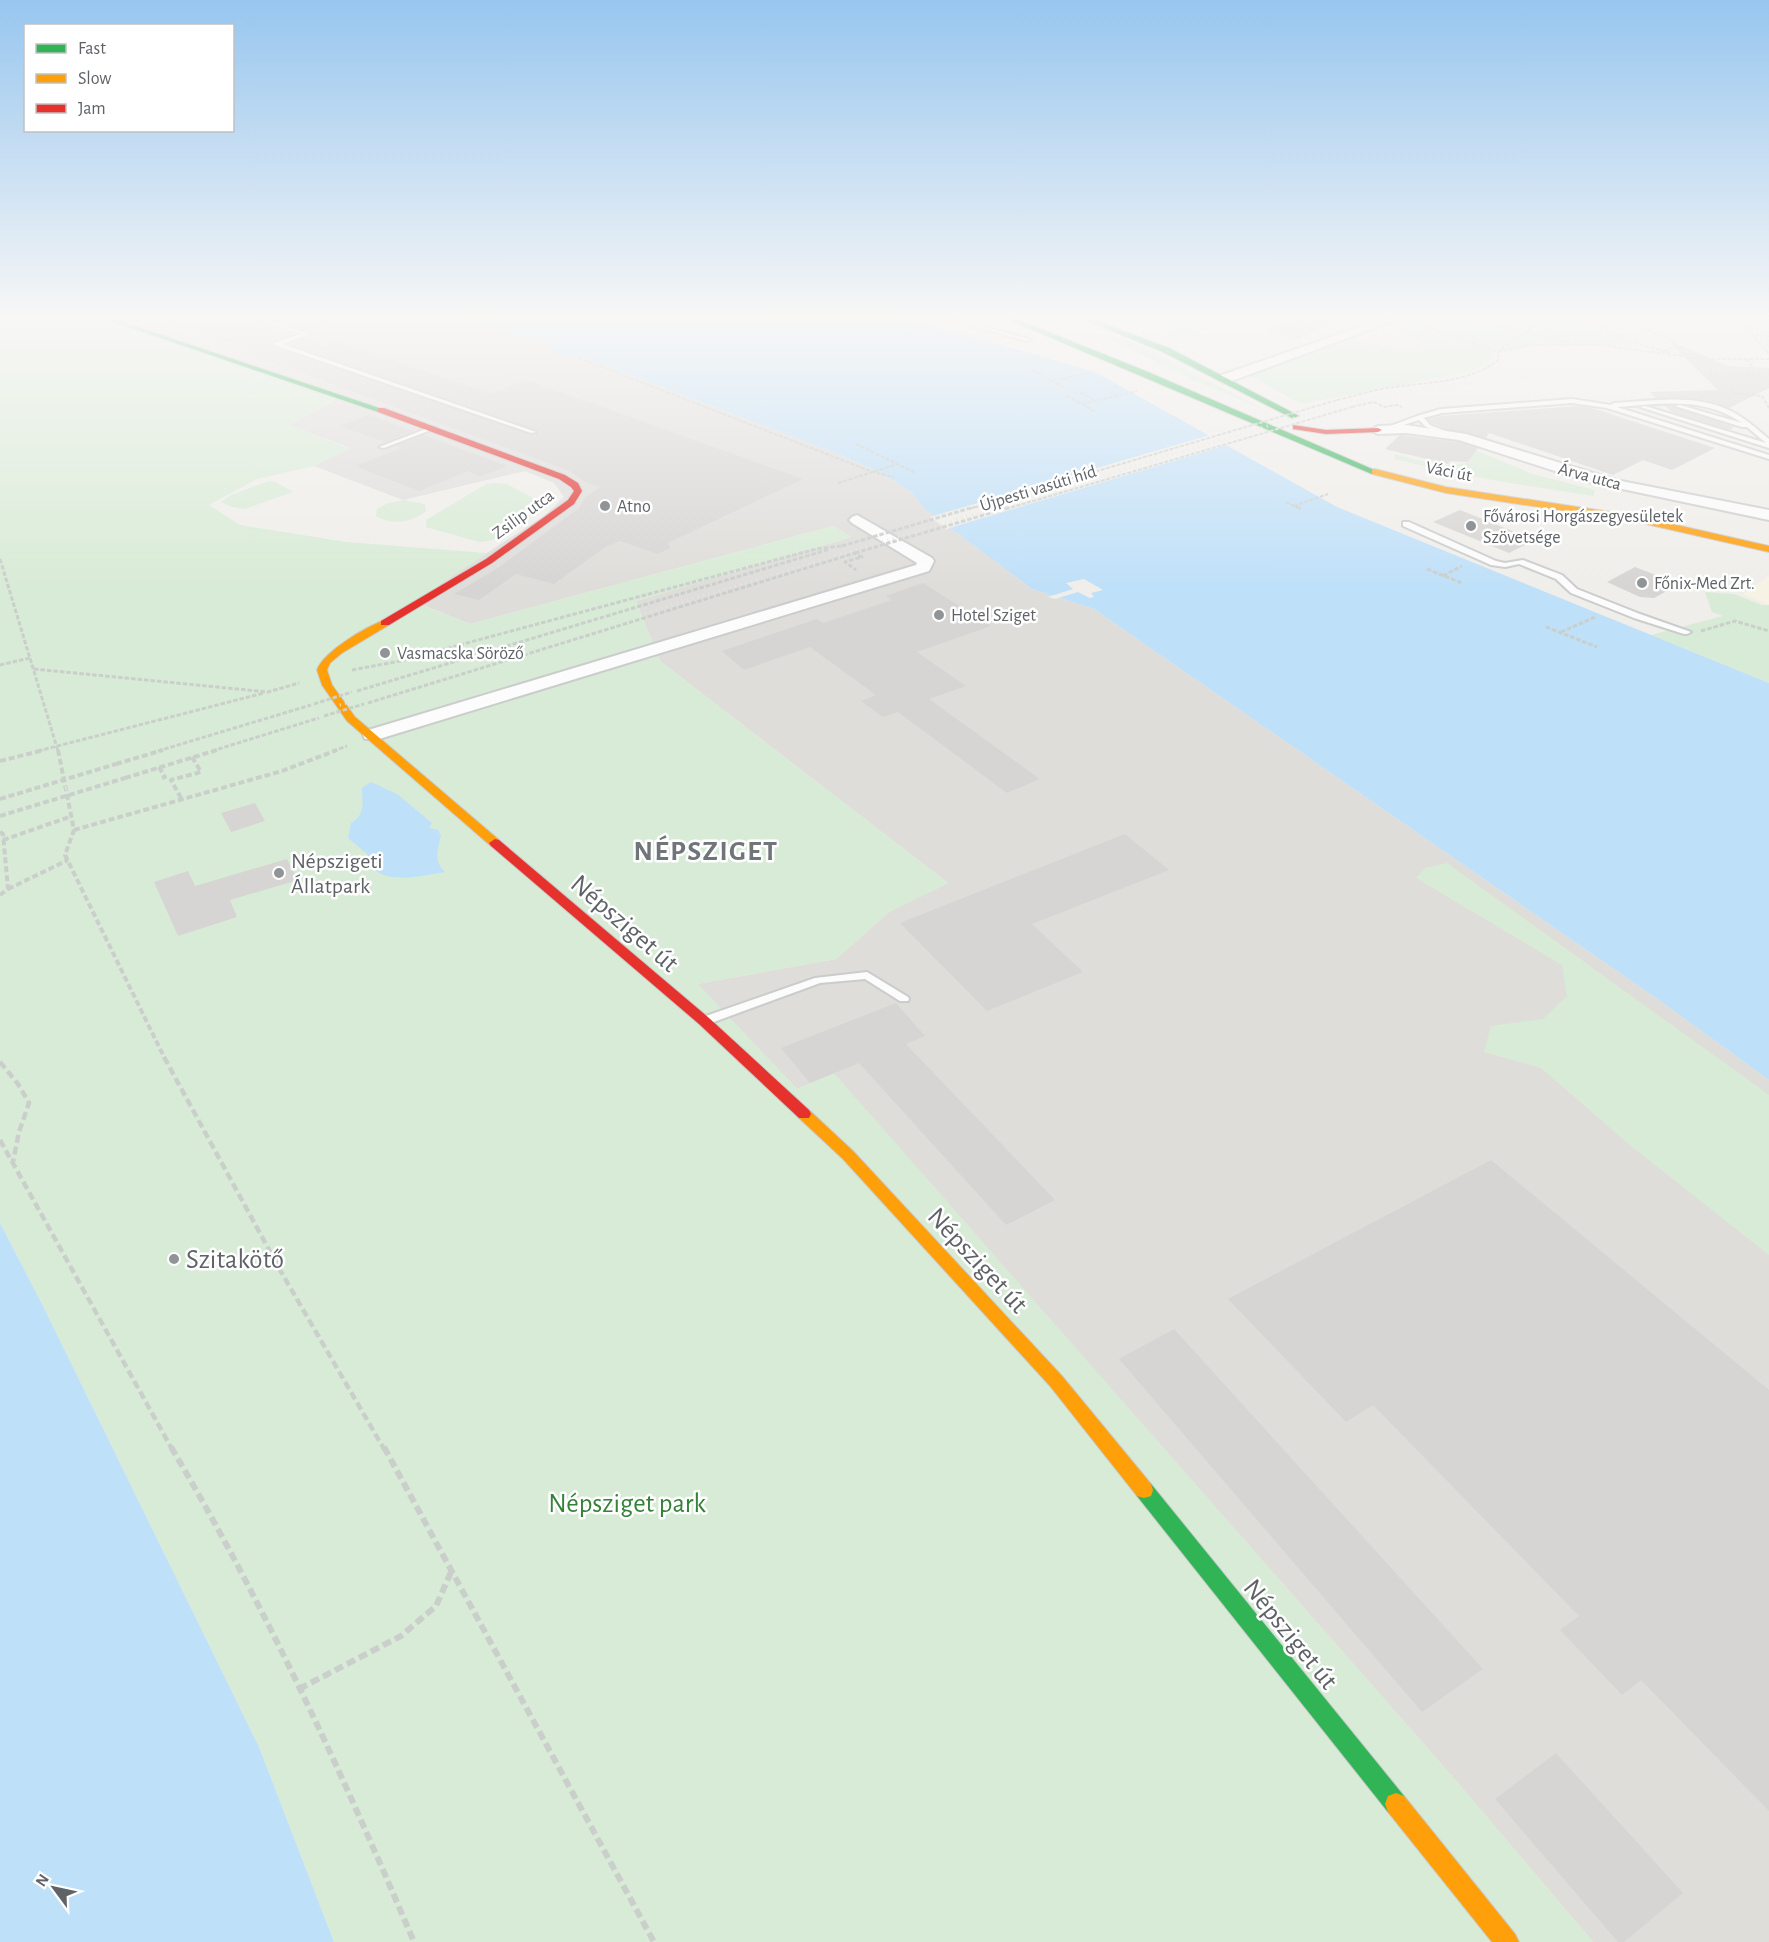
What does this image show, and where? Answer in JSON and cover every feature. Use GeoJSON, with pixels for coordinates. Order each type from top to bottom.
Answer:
{"type":"FeatureCollection","features":[{"type":"Feature","properties":{"kind":"street","name":"Zsilip utca"},"geometry":{"type":"LineString","coordinates":[[322,672],[324,664],[338,651],[489,561],[576,497],[578,491],[575,485],[562,477],[373,408]]}},
{"type":"Feature","properties":{"kind":"street","name":"Váci út"},"geometry":{"type":"LineString","coordinates":[[1227,408],[1343,459],[1405,480],[1446,490],[1637,519],[1769,549]]}},
{"type":"Feature","properties":{"kind":"street"},"geometry":{"type":"LineString","coordinates":[[1237,408],[1253,419]]}},
{"type":"Feature","properties":{"kind":"street"},"geometry":{"type":"LineString","coordinates":[[1248,408],[1297,428],[1326,432],[1381,430]]}},
{"type":"Feature","properties":{"kind":"street"},"geometry":{"type":"LineString","coordinates":[[1279,408],[1354,444]]}},
{"type":"Feature","properties":{"kind":"street","name":"Árva utca"},"geometry":{"type":"LineString","coordinates":[[1381,430],[1418,429],[1450,435],[1505,449],[1589,477],[1769,515]]}},
{"type":"Feature","properties":{"kind":"street"},"geometry":{"type":"LineString","coordinates":[[1369,444],[1381,430]]}},
{"type":"Feature","properties":{"kind":"street"},"geometry":{"type":"LineString","coordinates":[[1521,487],[1661,510]]}},
{"type":"Feature","properties":{"kind":"street"},"geometry":{"type":"LineString","coordinates":[[372,735],[922,568],[926,561],[857,520]]}},
{"type":"Feature","properties":{"kind":"street","name":"Népsziget út"},"geometry":{"type":"LineString","coordinates":[[322,672],[330,692],[351,719],[704,1021],[848,1155],[1056,1380],[1507,1942]]}},
{"type":"Feature","properties":{"kind":"lane"},"geometry":{"type":"LineString","coordinates":[[462,408],[533,432]]}},
{"type":"Feature","properties":{"kind":"lane"},"geometry":{"type":"LineString","coordinates":[[1381,430],[1441,411],[1485,408]]}},
{"type":"Feature","properties":{"kind":"lane"},"geometry":{"type":"LineString","coordinates":[[1613,408],[1769,457]]}},
{"type":"Feature","properties":{"kind":"lane"},"geometry":{"type":"LineString","coordinates":[[1648,408],[1769,444]]}},
{"type":"Feature","properties":{"kind":"lane"},"geometry":{"type":"LineString","coordinates":[[1717,408],[1742,420],[1769,444]]}},
{"type":"Feature","properties":{"kind":"lane"},"geometry":{"type":"LineString","coordinates":[[1419,417],[1428,426],[1450,435]]}},
{"type":"Feature","properties":{"kind":"lane"},"geometry":{"type":"LineString","coordinates":[[382,447],[433,428]]}},
{"type":"Feature","properties":{"kind":"lane"},"geometry":{"type":"LineString","coordinates":[[1406,524],[1494,563],[1505,566],[1520,562],[1559,577],[1574,591],[1637,616],[1686,632]]}},
{"type":"Feature","properties":{"kind":"lane"},"geometry":{"type":"LineString","coordinates":[[704,1021],[819,980],[867,975],[904,999]]}},
{"type":"Feature","properties":{"kind":"path"},"geometry":{"type":"LineString","coordinates":[[707,408],[873,472],[894,477]]}},
{"type":"Feature","properties":{"kind":"path"},"geometry":{"type":"LineString","coordinates":[[1088,408],[1096,412]]}},
{"type":"Feature","properties":{"kind":"path","name":"Újpesti vasúti híd"},"geometry":{"type":"LineString","coordinates":[[842,546],[1311,408]]}},
{"type":"Feature","properties":{"kind":"path"},"geometry":{"type":"LineString","coordinates":[[0,816],[855,553],[1350,408]]}},
{"type":"Feature","properties":{"kind":"path"},"geometry":{"type":"LineString","coordinates":[[856,444],[916,472]]}},
{"type":"Feature","properties":{"kind":"path"},"geometry":{"type":"LineString","coordinates":[[838,483],[898,464]]}},
{"type":"Feature","properties":{"kind":"path"},"geometry":{"type":"LineString","coordinates":[[1294,506],[1328,494]]}},
{"type":"Feature","properties":{"kind":"path"},"geometry":{"type":"LineString","coordinates":[[1286,502],[1301,509]]}},
{"type":"Feature","properties":{"kind":"path"},"geometry":{"type":"LineString","coordinates":[[0,761],[268,692],[298,683],[322,672],[400,661],[816,549],[842,546]]}},
{"type":"Feature","properties":{"kind":"path"},"geometry":{"type":"LineString","coordinates":[[0,799],[842,546]]}},
{"type":"Feature","properties":{"kind":"path"},"geometry":{"type":"LineString","coordinates":[[0,558],[57,746],[74,830],[65,855],[147,1025],[280,1270],[397,1470],[654,1942]]}},
{"type":"Feature","properties":{"kind":"path"},"geometry":{"type":"LineString","coordinates":[[1427,569],[1462,583]]}},
{"type":"Feature","properties":{"kind":"path"},"geometry":{"type":"LineString","coordinates":[[1560,633],[1599,615]]}},
{"type":"Feature","properties":{"kind":"path"},"geometry":{"type":"LineString","coordinates":[[1686,632],[1706,631],[1735,621],[1769,631]]}},
{"type":"Feature","properties":{"kind":"path"},"geometry":{"type":"LineString","coordinates":[[1546,627],[1597,648]]}},
{"type":"Feature","properties":{"kind":"path"},"geometry":{"type":"LineString","coordinates":[[0,664],[30,658]]}},
{"type":"Feature","properties":{"kind":"path"},"geometry":{"type":"LineString","coordinates":[[34,669],[268,692]]}},
{"type":"Feature","properties":{"kind":"path"},"geometry":{"type":"LineString","coordinates":[[74,830],[282,771],[372,735]]}},
{"type":"Feature","properties":{"kind":"path"},"geometry":{"type":"LineString","coordinates":[[181,798],[171,780],[201,772],[192,757]]}},
{"type":"Feature","properties":{"kind":"path"},"geometry":{"type":"LineString","coordinates":[[159,767],[165,777],[162,778]]}},
{"type":"Feature","properties":{"kind":"path"},"geometry":{"type":"LineString","coordinates":[[3,840],[72,816]]}},
{"type":"Feature","properties":{"kind":"path"},"geometry":{"type":"LineString","coordinates":[[0,832],[3,840],[8,889]]}},
{"type":"Feature","properties":{"kind":"path"},"geometry":{"type":"LineString","coordinates":[[0,894],[68,860]]}},
{"type":"Feature","properties":{"kind":"path"},"geometry":{"type":"LineString","coordinates":[[0,1062],[18,1084],[29,1103],[19,1132],[13,1163]]}},
{"type":"Feature","properties":{"kind":"path"},"geometry":{"type":"LineString","coordinates":[[0,1140],[139,1393],[218,1526],[372,1843],[414,1942]]}},
{"type":"Feature","properties":{"kind":"path"},"geometry":{"type":"LineString","coordinates":[[299,1689],[401,1636],[436,1606],[452,1572]]}},
{"type":"Feature","properties":{"kind":"shaded area"},"geometry":{"type":"Polygon","coordinates":[[[321,408],[716,408],[831,451],[881,473],[911,492],[925,509],[1032,589],[1094,609],[1656,998],[1769,1080],[1769,1942],[1593,1942],[1452,1776],[834,1074],[797,1089],[697,984],[836,959],[889,912],[948,883],[660,661],[636,601],[851,537],[833,526],[470,624],[413,601],[544,516],[564,497],[554,483],[525,471],[403,500],[314,466],[350,448],[288,425],[321,408]]]}},
{"type":"Feature","properties":{"kind":"shaded area"},"geometry":{"type":"Polygon","coordinates":[[[1769,576],[1769,605],[1743,594],[1769,576]]]}},
{"type":"Feature","properties":{"kind":"green space","name":"Népsziget park"},"geometry":{"type":"Polygon","coordinates":[[[0,408],[321,408],[289,425],[350,449],[314,466],[257,479],[209,505],[240,525],[346,542],[487,553],[414,602],[470,624],[833,526],[851,537],[636,601],[660,661],[948,883],[889,912],[836,959],[698,984],[797,1089],[834,1073],[1452,1776],[1593,1942],[334,1942],[259,1747],[0,1223],[0,408]]]}},
{"type":"Feature","properties":{"kind":"green space"},"geometry":{"type":"Polygon","coordinates":[[[1465,446],[1533,474],[1595,490],[1593,496],[1444,471],[1395,459],[1394,454],[1433,464],[1463,464],[1471,461],[1465,446]]]}},
{"type":"Feature","properties":{"kind":"green space"},"geometry":{"type":"Polygon","coordinates":[[[269,481],[276,482],[293,492],[245,509],[221,502],[231,495],[269,481]]]}},
{"type":"Feature","properties":{"kind":"green space"},"geometry":{"type":"Polygon","coordinates":[[[486,484],[507,484],[548,506],[493,540],[479,542],[426,527],[426,520],[486,484]]]}},
{"type":"Feature","properties":{"kind":"green space"},"geometry":{"type":"Polygon","coordinates":[[[404,500],[425,504],[426,511],[415,518],[395,522],[376,516],[377,509],[388,503],[404,500]]]}},
{"type":"Feature","properties":{"kind":"green space"},"geometry":{"type":"Polygon","coordinates":[[[1705,592],[1734,594],[1762,605],[1769,605],[1769,683],[1651,635],[1723,616],[1712,612],[1705,592]]]}},
{"type":"Feature","properties":{"kind":"green space"},"geometry":{"type":"Polygon","coordinates":[[[1447,863],[1769,1095],[1769,1255],[1631,1146],[1541,1068],[1484,1052],[1491,1026],[1543,1019],[1567,996],[1562,965],[1416,878],[1425,868],[1447,863]]]}},
{"type":"Feature","properties":{"kind":"water"},"geometry":{"type":"Polygon","coordinates":[[[716,408],[1159,408],[1337,507],[1769,683],[1769,1080],[1656,998],[1094,609],[1032,589],[925,509],[911,492],[881,473],[831,451],[716,408]]]}},
{"type":"Feature","properties":{"kind":"water"},"geometry":{"type":"Polygon","coordinates":[[[371,782],[397,794],[432,823],[429,828],[438,830],[441,836],[438,860],[445,872],[398,878],[387,876],[378,872],[371,865],[367,854],[348,838],[351,823],[361,812],[362,788],[371,782]]]}},
{"type":"Feature","properties":{"kind":"water"},"geometry":{"type":"Polygon","coordinates":[[[0,1223],[259,1747],[334,1942],[0,1942],[0,1223]]]}},
{"type":"Feature","properties":{"kind":"pier"},"geometry":{"type":"Polygon","coordinates":[[[1213,434],[1231,444],[946,529],[930,517],[1213,434]]]}},
{"type":"Feature","properties":{"kind":"pier"},"geometry":{"type":"Polygon","coordinates":[[[1084,579],[1103,590],[1091,593],[1094,597],[1090,598],[1078,592],[1055,599],[1048,597],[1073,589],[1066,583],[1084,579]]]}},
{"type":"Feature","properties":{"kind":"building"},"geometry":{"type":"Polygon","coordinates":[[[397,408],[451,408],[531,435],[538,431],[471,408],[604,408],[803,479],[668,543],[670,548],[658,554],[620,541],[605,547],[554,584],[516,574],[479,600],[454,594],[498,568],[579,508],[586,497],[600,487],[585,482],[570,471],[397,408]]]}},
{"type":"Feature","properties":{"kind":"building"},"geometry":{"type":"Polygon","coordinates":[[[1555,408],[1589,408],[1715,448],[1672,470],[1643,460],[1613,475],[1489,433],[1486,438],[1446,429],[1431,423],[1428,419],[1441,416],[1555,408]]]}},
{"type":"Feature","properties":{"kind":"building"},"geometry":{"type":"Polygon","coordinates":[[[1667,408],[1678,408],[1734,427],[1730,430],[1672,412],[1667,408]]]}},
{"type":"Feature","properties":{"kind":"building"},"geometry":{"type":"Polygon","coordinates":[[[369,415],[414,431],[385,442],[340,426],[369,415]]]}},
{"type":"Feature","properties":{"kind":"building"},"geometry":{"type":"Polygon","coordinates":[[[424,435],[507,466],[480,477],[468,471],[419,491],[355,466],[402,448],[396,446],[424,435]]]}},
{"type":"Feature","properties":{"kind":"building"},"geometry":{"type":"Polygon","coordinates":[[[1400,435],[1459,442],[1478,448],[1468,462],[1450,461],[1448,464],[1385,449],[1400,435]]]}},
{"type":"Feature","properties":{"kind":"building","name":"Fővárosi Horgászegyesületek Szövetsége"},"geometry":{"type":"Polygon","coordinates":[[[1460,510],[1535,540],[1509,553],[1433,522],[1460,510]]]}},
{"type":"Feature","properties":{"kind":"building","name":"Főnix-Med Zrt."},"geometry":{"type":"Polygon","coordinates":[[[1635,567],[1678,585],[1654,598],[1640,597],[1607,582],[1635,567]]]}},
{"type":"Feature","properties":{"kind":"building"},"geometry":{"type":"Polygon","coordinates":[[[923,583],[991,626],[917,652],[966,686],[929,699],[1040,779],[1007,793],[898,712],[883,717],[861,701],[876,695],[810,647],[744,670],[722,651],[817,619],[823,623],[892,600],[886,596],[923,583]]]}},
{"type":"Feature","properties":{"kind":"building"},"geometry":{"type":"Polygon","coordinates":[[[255,803],[265,821],[231,832],[221,813],[255,803]]]}},
{"type":"Feature","properties":{"kind":"building"},"geometry":{"type":"Polygon","coordinates":[[[1125,834],[1169,870],[1032,924],[1083,972],[987,1011],[900,923],[1125,834]]]}},
{"type":"Feature","properties":{"kind":"building"},"geometry":{"type":"Polygon","coordinates":[[[287,859],[298,880],[230,900],[237,917],[178,936],[154,882],[188,871],[195,886],[287,859]]]}},
{"type":"Feature","properties":{"kind":"building"},"geometry":{"type":"Polygon","coordinates":[[[896,1003],[925,1036],[906,1044],[1055,1200],[1006,1225],[859,1063],[810,1083],[781,1048],[896,1003]]]}},
{"type":"Feature","properties":{"kind":"building"},"geometry":{"type":"Polygon","coordinates":[[[1491,1160],[1769,1390],[1769,1811],[1641,1680],[1622,1695],[1560,1630],[1579,1616],[1373,1405],[1346,1422],[1228,1299],[1491,1160]]]}},
{"type":"Feature","properties":{"kind":"building"},"geometry":{"type":"Polygon","coordinates":[[[1174,1329],[1483,1669],[1422,1712],[1119,1359],[1174,1329]]]}},
{"type":"Feature","properties":{"kind":"building"},"geometry":{"type":"Polygon","coordinates":[[[1556,1753],[1683,1893],[1624,1942],[1618,1942],[1495,1799],[1556,1753]]]}},
{"type":"Feature","properties":{"kind":"railway"},"geometry":{"type":"LineString","coordinates":[[187,751],[1329,408]]}},
{"type":"Feature","properties":{"kind":"railway"},"geometry":{"type":"LineString","coordinates":[[0,808],[192,750]]}},
{"type":"Feature","properties":{"kind":"traffic: fast"},"geometry":{"type":"LineString","coordinates":[[374,408],[381,410]]}},
{"type":"Feature","properties":{"kind":"traffic: fast"},"geometry":{"type":"LineString","coordinates":[[1225,408],[1375,472]]}},
{"type":"Feature","properties":{"kind":"traffic: fast"},"geometry":{"type":"LineString","coordinates":[[1279,408],[1295,416]]}},
{"type":"Feature","properties":{"kind":"traffic: fast"},"geometry":{"type":"LineString","coordinates":[[1144,1490],[1396,1804]]}},
{"type":"Feature","properties":{"kind":"traffic: slow"},"geometry":{"type":"LineString","coordinates":[[1375,472],[1446,490],[1637,519],[1769,549]]}},
{"type":"Feature","properties":{"kind":"traffic: slow"},"geometry":{"type":"LineString","coordinates":[[385,623],[338,651],[325,662],[322,670],[327,685],[351,719],[495,843]]}},
{"type":"Feature","properties":{"kind":"traffic: slow"},"geometry":{"type":"LineString","coordinates":[[804,1114],[848,1155],[1056,1381],[1144,1490]]}},
{"type":"Feature","properties":{"kind":"traffic: slow"},"geometry":{"type":"LineString","coordinates":[[1396,1804],[1507,1942]]}},
{"type":"Feature","properties":{"kind":"traffic: jam"},"geometry":{"type":"LineString","coordinates":[[381,410],[562,477],[575,485],[578,491],[571,502],[489,561],[385,623]]}},
{"type":"Feature","properties":{"kind":"traffic: jam"},"geometry":{"type":"LineString","coordinates":[[1296,427],[1326,432],[1378,430]]}},
{"type":"Feature","properties":{"kind":"traffic: jam"},"geometry":{"type":"LineString","coordinates":[[495,843],[704,1021],[804,1114]]}},
{"type":"Feature","properties":{"kind":"place","name":"Atno"},"geometry":{"type":"Point","coordinates":[605,506]}},
{"type":"Feature","properties":{"kind":"place","name":"Fővárosi Horgászegyesületek Szövetsége"},"geometry":{"type":"Point","coordinates":[1471,526]}},
{"type":"Feature","properties":{"kind":"place","name":"Főnix-Med Zrt."},"geometry":{"type":"Point","coordinates":[1642,583]}},
{"type":"Feature","properties":{"kind":"place","name":"Hotel Sziget"},"geometry":{"type":"Point","coordinates":[939,615]}},
{"type":"Feature","properties":{"kind":"place","name":"Vasmacska Söröző"},"geometry":{"type":"Point","coordinates":[385,653]}},
{"type":"Feature","properties":{"kind":"place","name":"Népszigeti Állatpark"},"geometry":{"type":"Point","coordinates":[279,873]}},
{"type":"Feature","properties":{"kind":"place","name":"Szitakötő"},"geometry":{"type":"Point","coordinates":[174,1259]}},
{"type":"Feature","properties":{"kind":"district","name":"NÉPSZIGET"},"geometry":{"type":"Point","coordinates":[706,850]}}]}
